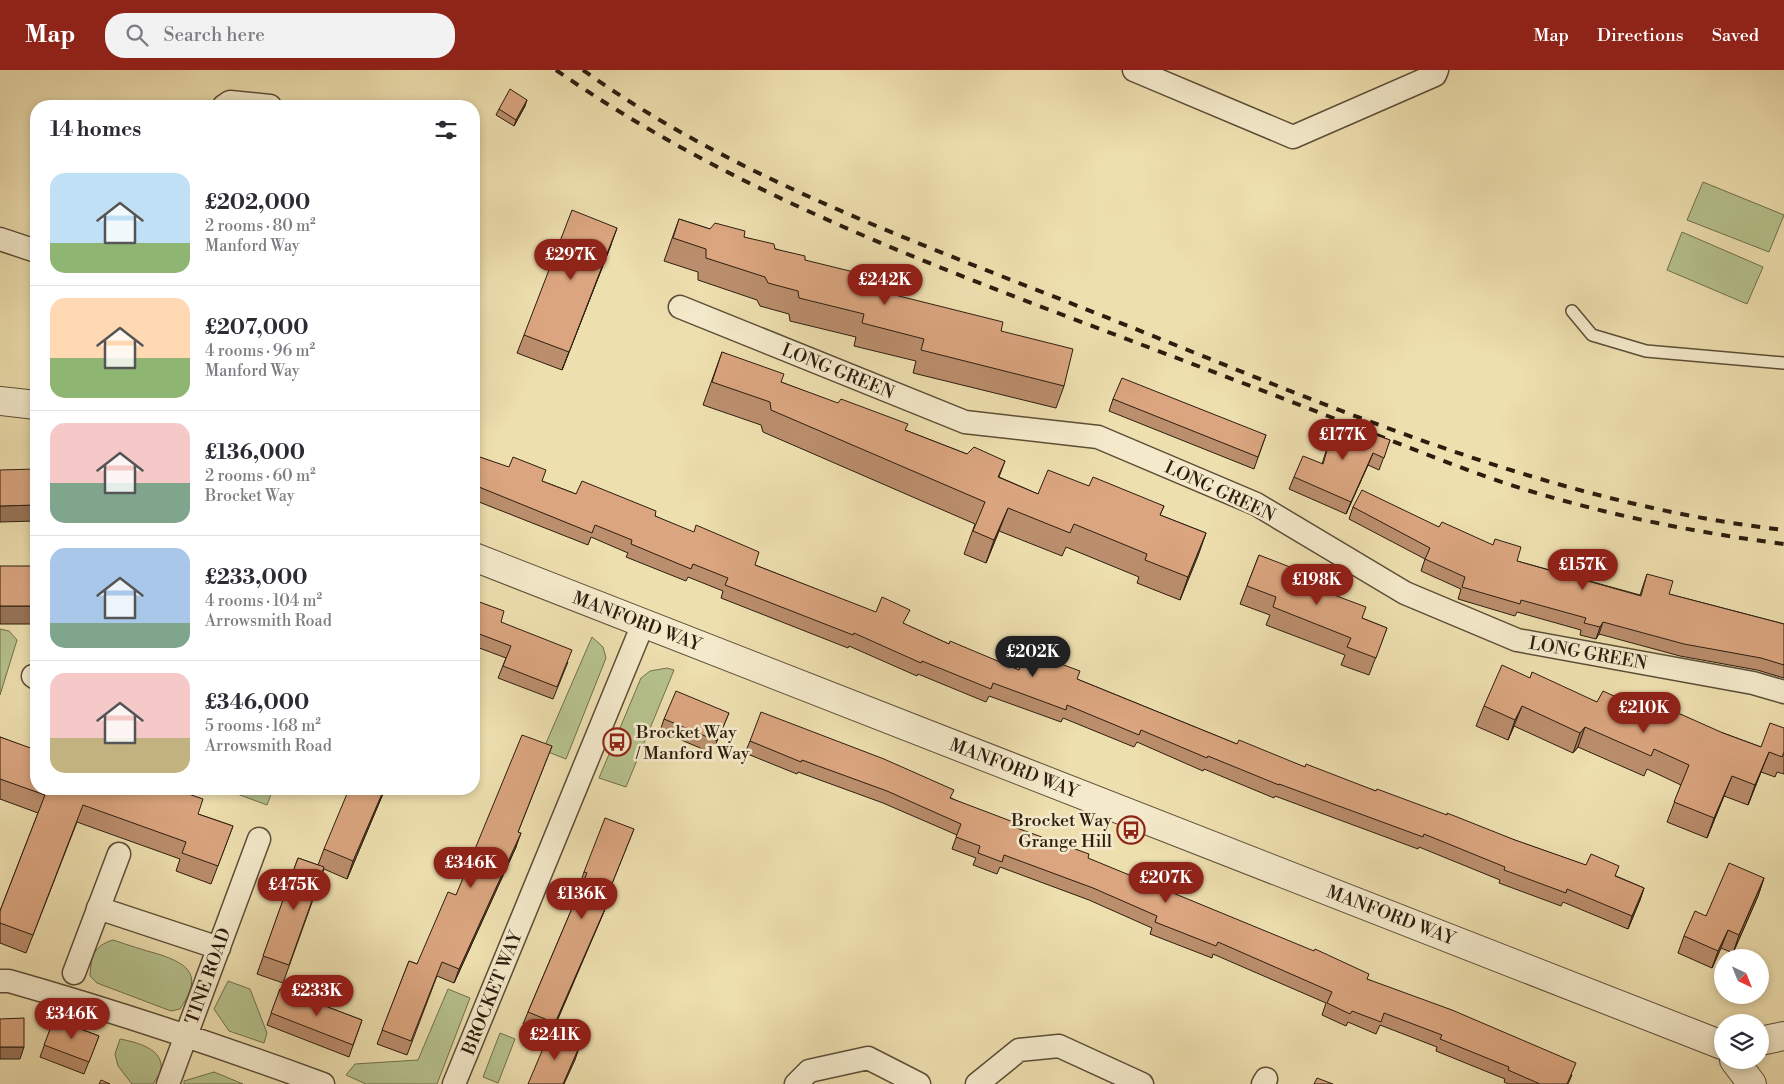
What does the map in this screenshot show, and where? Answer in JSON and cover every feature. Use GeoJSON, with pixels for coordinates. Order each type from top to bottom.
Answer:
{"type":"FeatureCollection","features":[{"type":"Feature","properties":{"kind":"street"},"geometry":{"type":"LineString","coordinates":[[1134,70],[1293,137],[1435,75],[1437,70]]}},
{"type":"Feature","properties":{"kind":"street"},"geometry":{"type":"LineString","coordinates":[[0,239],[30,249]]}},
{"type":"Feature","properties":{"kind":"street","name":"LONG GREEN"},"geometry":{"type":"LineString","coordinates":[[680,307],[965,422],[1098,437],[1256,504],[1404,593],[1516,640],[1753,683],[1784,692]]}},
{"type":"Feature","properties":{"kind":"street"},"geometry":{"type":"LineString","coordinates":[[0,401],[30,404]]}},
{"type":"Feature","properties":{"kind":"street","name":"MANFORD WAY"},"geometry":{"type":"LineString","coordinates":[[480,559],[1714,1042]]}},
{"type":"Feature","properties":{"kind":"street","name":"BROCKET WAY"},"geometry":{"type":"LineString","coordinates":[[454,1084],[643,624]]}},
{"type":"Feature","properties":{"kind":"street","name":"TINE ROAD"},"geometry":{"type":"LineString","coordinates":[[168,1084],[259,839]]}},
{"type":"Feature","properties":{"kind":"street"},"geometry":{"type":"LineString","coordinates":[[74,973],[119,854]]}},
{"type":"Feature","properties":{"kind":"street"},"geometry":{"type":"LineString","coordinates":[[98,908],[219,948]]}},
{"type":"Feature","properties":{"kind":"street"},"geometry":{"type":"LineString","coordinates":[[0,981],[9,981],[186,1035],[323,1084]]}},
{"type":"Feature","properties":{"kind":"street"},"geometry":{"type":"LineString","coordinates":[[1769,1039],[1784,1036]]}},
{"type":"Feature","properties":{"kind":"street"},"geometry":{"type":"LineString","coordinates":[[977,1084],[1019,1050],[1059,1046],[1142,1084]]}},
{"type":"Feature","properties":{"kind":"street"},"geometry":{"type":"LineString","coordinates":[[796,1084],[809,1071],[868,1058],[920,1084]]}},
{"type":"Feature","properties":{"kind":"street"},"geometry":{"type":"LineString","coordinates":[[1741,1069],[1752,1084]]}},
{"type":"Feature","properties":{"kind":"lane"},"geometry":{"type":"LineString","coordinates":[[1572,311],[1592,335],[1646,351],[1784,363]]}},
{"type":"Feature","properties":{"kind":"green space"},"geometry":{"type":"Polygon","coordinates":[[[1703,182],[1784,215],[1769,252],[1687,220],[1703,182]]]}},
{"type":"Feature","properties":{"kind":"green space"},"geometry":{"type":"Polygon","coordinates":[[[1682,232],[1763,267],[1747,304],[1667,270],[1682,232]]]}},
{"type":"Feature","properties":{"kind":"green space"},"geometry":{"type":"Polygon","coordinates":[[[0,629],[9,631],[17,640],[0,695],[0,629]]]}},
{"type":"Feature","properties":{"kind":"green space"},"geometry":{"type":"Polygon","coordinates":[[[592,637],[603,647],[606,658],[566,759],[543,750],[592,637]]]}},
{"type":"Feature","properties":{"kind":"green space"},"geometry":{"type":"Polygon","coordinates":[[[667,668],[674,670],[626,787],[599,778],[641,678],[650,671],[667,668]]]}},
{"type":"Feature","properties":{"kind":"green space"},"geometry":{"type":"Polygon","coordinates":[[[240,795],[271,795],[267,805],[240,795]]]}},
{"type":"Feature","properties":{"kind":"green space"},"geometry":{"type":"Polygon","coordinates":[[[113,940],[170,958],[186,968],[192,980],[191,988],[180,1009],[171,1011],[97,983],[90,976],[94,953],[101,945],[113,940]]]}},
{"type":"Feature","properties":{"kind":"green space"},"geometry":{"type":"Polygon","coordinates":[[[228,981],[250,989],[267,1033],[264,1043],[229,1031],[214,1009],[228,981]]]}},
{"type":"Feature","properties":{"kind":"green space"},"geometry":{"type":"Polygon","coordinates":[[[448,989],[470,998],[437,1084],[366,1084],[346,1075],[355,1064],[418,1060],[448,989]]]}},
{"type":"Feature","properties":{"kind":"green space"},"geometry":{"type":"Polygon","coordinates":[[[500,1033],[515,1039],[498,1083],[483,1077],[500,1033]]]}},
{"type":"Feature","properties":{"kind":"green space"},"geometry":{"type":"Polygon","coordinates":[[[120,1039],[147,1047],[158,1056],[161,1062],[161,1070],[153,1084],[132,1084],[118,1066],[115,1054],[120,1039]]]}},
{"type":"Feature","properties":{"kind":"green space"},"geometry":{"type":"Polygon","coordinates":[[[214,1072],[243,1084],[184,1084],[184,1081],[214,1072]]]}},
{"type":"Feature","properties":{"kind":"building"},"geometry":{"type":"Polygon","coordinates":[[[510,89],[527,100],[516,120],[499,109],[510,89]]]}},
{"type":"Feature","properties":{"kind":"building"},"geometry":{"type":"Polygon","coordinates":[[[572,210],[617,228],[569,352],[524,335],[572,210]]]}},
{"type":"Feature","properties":{"kind":"building"},"geometry":{"type":"Polygon","coordinates":[[[679,219],[710,229],[715,223],[745,231],[744,237],[774,244],[775,249],[805,256],[805,260],[870,276],[867,288],[1003,322],[1001,331],[1073,349],[1064,386],[921,350],[924,339],[862,323],[864,314],[799,298],[798,291],[768,283],[765,277],[706,258],[706,249],[673,238],[679,219]]]}},
{"type":"Feature","properties":{"kind":"building"},"geometry":{"type":"Polygon","coordinates":[[[722,352],[784,374],[781,382],[838,403],[841,399],[908,424],[905,430],[967,454],[974,447],[1005,461],[998,477],[1038,494],[1048,470],[1089,486],[1093,477],[1164,506],[1160,515],[1206,533],[1188,577],[1145,560],[1147,554],[1074,524],[1070,533],[1008,508],[994,540],[973,531],[985,502],[771,410],[770,402],[712,382],[722,352]]]}},
{"type":"Feature","properties":{"kind":"building"},"geometry":{"type":"Polygon","coordinates":[[[1122,378],[1266,435],[1258,457],[1113,399],[1122,378]]]}},
{"type":"Feature","properties":{"kind":"building"},"geometry":{"type":"Polygon","coordinates":[[[1332,420],[1390,440],[1384,458],[1373,453],[1351,502],[1294,477],[1303,456],[1323,464],[1331,436],[1327,434],[1332,420]]]}},
{"type":"Feature","properties":{"kind":"building"},"geometry":{"type":"Polygon","coordinates":[[[480,457],[509,467],[513,457],[546,470],[542,481],[576,494],[582,481],[656,511],[655,516],[694,532],[696,525],[759,552],[755,565],[876,612],[882,597],[910,610],[903,623],[949,644],[950,641],[1019,670],[1026,651],[1080,671],[1077,679],[1237,744],[1239,740],[1305,767],[1306,764],[1376,791],[1377,789],[1447,815],[1447,813],[1586,865],[1591,854],[1619,866],[1615,876],[1644,888],[1632,916],[1567,889],[1566,893],[1504,870],[1505,867],[1424,834],[1423,837],[1279,785],[1208,756],[1207,758],[1141,730],[1139,735],[1067,705],[1066,710],[993,683],[991,689],[922,661],[921,663],[854,633],[853,635],[725,585],[728,578],[693,564],[691,569],[631,544],[632,540],[595,525],[592,533],[480,487],[480,457]]]}},
{"type":"Feature","properties":{"kind":"building"},"geometry":{"type":"Polygon","coordinates":[[[30,469],[30,505],[0,506],[0,470],[30,469]]]}},
{"type":"Feature","properties":{"kind":"building"},"geometry":{"type":"Polygon","coordinates":[[[1362,490],[1439,527],[1442,522],[1493,545],[1495,539],[1521,547],[1517,561],[1641,596],[1647,574],[1673,581],[1669,594],[1784,624],[1784,665],[1761,658],[1684,644],[1603,622],[1600,627],[1584,623],[1586,618],[1521,600],[1520,604],[1462,587],[1465,577],[1425,559],[1430,548],[1353,507],[1362,490]]]}},
{"type":"Feature","properties":{"kind":"building"},"geometry":{"type":"Polygon","coordinates":[[[1259,555],[1290,567],[1286,577],[1366,607],[1362,618],[1387,628],[1376,658],[1347,647],[1351,638],[1273,607],[1276,597],[1247,586],[1259,555]]]}},
{"type":"Feature","properties":{"kind":"building"},"geometry":{"type":"Polygon","coordinates":[[[0,566],[30,566],[30,606],[0,606],[0,566]]]}},
{"type":"Feature","properties":{"kind":"building"},"geometry":{"type":"Polygon","coordinates":[[[480,602],[504,611],[501,622],[572,650],[557,687],[503,666],[511,646],[480,634],[480,602]]]}},
{"type":"Feature","properties":{"kind":"building"},"geometry":{"type":"Polygon","coordinates":[[[1502,665],[1530,678],[1532,672],[1597,702],[1603,691],[1664,719],[1669,709],[1723,733],[1761,747],[1770,723],[1784,728],[1784,752],[1782,757],[1769,752],[1755,785],[1732,776],[1714,818],[1674,802],[1689,765],[1654,749],[1651,756],[1585,727],[1580,733],[1522,706],[1515,720],[1484,706],[1502,665]]]}},
{"type":"Feature","properties":{"kind":"building"},"geometry":{"type":"Polygon","coordinates":[[[676,691],[729,713],[717,741],[664,719],[676,691]]]}},
{"type":"Feature","properties":{"kind":"building"},"geometry":{"type":"Polygon","coordinates":[[[761,712],[884,759],[954,790],[950,798],[1016,823],[1014,827],[1089,854],[1088,858],[1314,951],[1315,949],[1369,974],[1367,979],[1452,1010],[1576,1063],[1567,1084],[1540,1084],[1508,1070],[1509,1067],[1440,1039],[1442,1035],[1384,1013],[1381,1022],[1352,1011],[1350,1014],[1327,1003],[1332,992],[1218,942],[1216,946],[1155,922],[1157,916],[1093,888],[1004,855],[1002,862],[978,853],[980,846],[956,837],[961,824],[887,791],[802,760],[801,762],[750,741],[761,712]]]}},
{"type":"Feature","properties":{"kind":"building"},"geometry":{"type":"Polygon","coordinates":[[[522,735],[552,746],[518,832],[521,833],[459,969],[442,962],[411,1041],[382,1030],[409,961],[417,964],[448,892],[456,895],[522,735]]]}},
{"type":"Feature","properties":{"kind":"building"},"geometry":{"type":"Polygon","coordinates":[[[0,737],[30,748],[30,790],[0,779],[0,737]]]}},
{"type":"Feature","properties":{"kind":"building"},"geometry":{"type":"Polygon","coordinates":[[[45,795],[191,795],[203,799],[198,814],[233,826],[218,866],[182,853],[186,842],[83,805],[33,935],[0,923],[0,911],[45,795]]]}},
{"type":"Feature","properties":{"kind":"building"},"geometry":{"type":"Polygon","coordinates":[[[346,795],[381,795],[353,861],[324,849],[346,795]]]}},
{"type":"Feature","properties":{"kind":"building"},"geometry":{"type":"Polygon","coordinates":[[[605,818],[634,829],[605,901],[608,902],[555,1023],[528,1012],[587,873],[584,872],[605,818]]]}},
{"type":"Feature","properties":{"kind":"building"},"geometry":{"type":"Polygon","coordinates":[[[298,858],[324,867],[289,965],[263,956],[298,858]]]}},
{"type":"Feature","properties":{"kind":"building"},"geometry":{"type":"Polygon","coordinates":[[[1729,863],[1764,878],[1739,935],[1728,930],[1719,949],[1714,949],[1684,936],[1695,911],[1706,916],[1729,863]]]}},
{"type":"Feature","properties":{"kind":"building"},"geometry":{"type":"Polygon","coordinates":[[[280,989],[362,1020],[353,1045],[271,1013],[280,989]]]}},
{"type":"Feature","properties":{"kind":"building"},"geometry":{"type":"Polygon","coordinates":[[[24,1018],[24,1047],[0,1047],[0,1019],[24,1018]]]}},
{"type":"Feature","properties":{"kind":"building"},"geometry":{"type":"Polygon","coordinates":[[[54,1019],[99,1036],[89,1062],[44,1045],[54,1019]]]}},
{"type":"Feature","properties":{"kind":"building"},"geometry":{"type":"Polygon","coordinates":[[[550,1032],[580,1045],[563,1084],[528,1084],[550,1032]]]}},
{"type":"Feature","properties":{"kind":"building"},"geometry":{"type":"Polygon","coordinates":[[[1317,1078],[1333,1084],[1314,1084],[1317,1078]]]}},
{"type":"Feature","properties":{"kind":"building"},"geometry":{"type":"Polygon","coordinates":[[[101,1080],[110,1084],[99,1084],[101,1080]]]}},
{"type":"Feature","properties":{"kind":"railway"},"geometry":{"type":"LineString","coordinates":[[556,70],[628,117],[703,159],[780,198],[859,234],[1020,299],[1510,485],[1561,500],[1656,523],[1784,544]]}},
{"type":"Feature","properties":{"kind":"railway"},"geometry":{"type":"LineString","coordinates":[[583,70],[642,109],[704,145],[833,207],[966,262],[1350,414],[1520,473],[1607,497],[1695,517],[1784,530]]}},
{"type":"Feature","properties":{"kind":"place","name":"Brocket Way / Manford Way"},"geometry":{"type":"Point","coordinates":[617,742]}},
{"type":"Feature","properties":{"kind":"place","name":"Brocket Way Grange Hill"},"geometry":{"type":"Point","coordinates":[1131,830]}}]}
